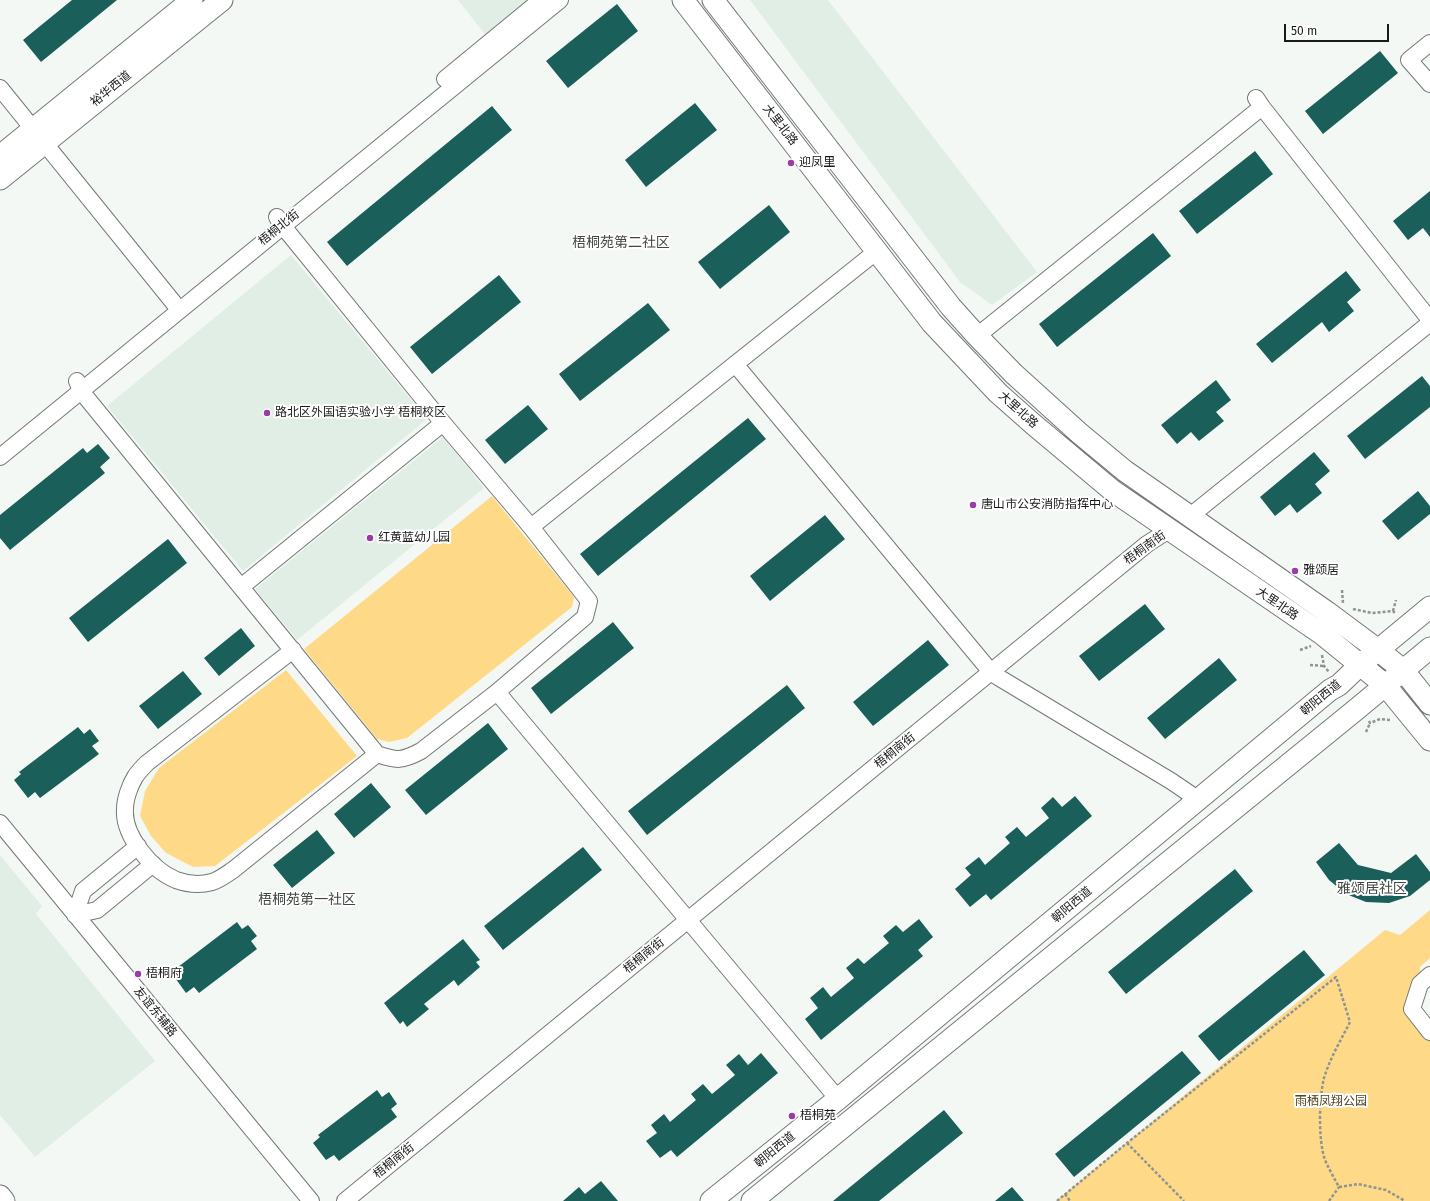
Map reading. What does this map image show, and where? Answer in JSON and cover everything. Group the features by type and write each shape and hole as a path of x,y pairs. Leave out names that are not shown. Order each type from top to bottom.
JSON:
{"main road":[{"name":"裕华西道","path":"0,179 39,136 192,0"},
{"name":"裕华西道","path":"0,156 39,136 222,0"},
{"name":"大里北路","path":"683,0 932,323 998,393 1113,492 1322,634 1385,685 1430,740"},
{"name":"大里北路","path":"713,0 947,301 977,336 1014,374 1125,472 1327,612 1378,650 1402,670 1430,704"},
{"name":"朝阳西道","path":"711,1201 838,1099 1330,690 1339,685 1360,665 1430,607"},
{"name":"朝阳西道","path":"752,1201 1430,648"},
{"path":"838,1099 854,1118"},
{"path":"0,1196 4,1201"}],"street":[{"name":"梧桐北街","path":"280,221 541,0"},
{"name":"梧桐北街","path":"0,457 79,386 280,221 560,0"},
{"path":"1430,43 1409,60 1430,84"},
{"path":"0,88 176,306"},
{"path":"977,336 1259,102 1430,321 1189,516"},
{"path":"79,386 377,754 391,759 407,758 420,751 497,692 585,617 589,601 531,527 443,423 280,221"},
{"path":"531,527 877,250"},
{"path":"735,364 995,675 1171,781 1199,800"},
{"name":"梧桐北街","path":"0,445 79,386"},
{"path":"241,587 443,423"},
{"name":"梧桐南街","path":"345,1201 995,675 1147,544 1169,530"},
{"path":"293,650 147,763 135,777 129,792 125,809 128,829 138,846 153,864 176,880 195,884 213,882 233,870 377,754"},
{"path":"497,692 838,1099"},
{"name":"友谊东辅路","path":"0,823 311,1201"},
{"path":"75,915 83,891 138,846"},
{"path":"75,915 96,910 153,864"},
{"name":"梧桐南街","path":"355,1201 690,923"},
{"path":"1430,975 1420,984 1412,1009 1430,1032"}],"path":[{"path":"1342,590 1343,604"},
{"path":"1393,611 1396,600"},
{"path":"1300,650 1315,645"},
{"path":"1310,665 1324,666"},
{"path":"1366,732 1370,723"},
{"path":"1057,1201 1127,1143 1336,977 1350,1022 1333,1055 1324,1078 1320,1135 1325,1159 1339,1187"},
{"path":"1127,1143 1184,1201"},
{"path":"1329,1201 1339,1187 1358,1184 1386,1190 1405,1201"},
{"path":"1065,1194 1070,1201"}],"shaded area":[{"path":"458,0 535,0 488,38"},
{"path":"750,0 828,0 1037,272 992,305 960,282"},
{"name":"路北区外国语实验小学 梧桐校区","path":"291,255 427,419 243,571 107,406"},
{"name":"红黄蓝幼儿园","path":"443,437 484,488 297,640 255,589"},
{"path":"0,855 42,906 36,914 155,1061 35,1157 0,1115"}],"green space":[{"path":"492,496 574,597 572,607 407,738 389,742 377,739 304,649"},
{"path":"286,670 357,756 215,866 193,867 166,853 151,836 140,816 145,791 159,768"},
{"name":"雨栖凤翔公园","path":"1430,910 1430,958 1420,967 1419,1008 1430,1022 1430,1201 1056,1201 1385,930 1400,935"}],"building":[{"path":"72,0 117,0 41,62 23,40"},
{"path":"617,4 638,31 568,88 546,61"},
{"path":"1380,51 1398,73 1323,134 1305,111"},
{"path":"695,103 717,130 646,187 625,160"},
{"path":"492,106 512,130 347,266 327,242"},
{"path":"1255,151 1273,174 1197,234 1179,211"},
{"path":"1430,191 1430,237 1423,228 1408,240 1393,221"},
{"path":"769,205 790,232 720,289 698,262"},
{"path":"1153,233 1171,256 1057,347 1039,324"},
{"path":"1346,271 1361,290 1347,302 1354,311 1329,332 1322,322 1272,363 1256,344"},
{"path":"499,275 521,302 432,374 410,347"},
{"path":"648,303 670,330 580,401 559,374"},
{"path":"1422,376 1430,386 1430,407 1365,459 1347,436"},
{"path":"1216,380 1231,400 1216,412 1224,421 1199,441 1191,432 1177,444 1161,425"},
{"path":"528,405 548,429 505,464 485,440"},
{"path":"748,418 766,439 598,576 580,554"},
{"path":"98,444 110,458 100,467 105,473 10,550 0,538 0,515 83,448 87,453"},
{"path":"1314,452 1330,471 1315,484 1322,493 1297,513 1290,504 1275,516 1260,497"},
{"path":"1418,491 1430,506 1430,514 1398,540 1382,521"},
{"path":"825,515 845,539 770,601 750,576"},
{"path":"168,539 187,563 88,642 69,618"},
{"path":"1145,604 1165,629 1099,681 1079,656"},
{"path":"613,622 634,648 551,714 531,688"},
{"path":"241,628 255,646 219,676 204,658"},
{"path":"928,640 949,665 873,726 853,702"},
{"path":"1219,658 1237,680 1165,739 1147,718"},
{"path":"183,671 202,694 158,729 139,706"},
{"path":"787,685 805,708 647,835 628,811"},
{"path":"488,723 508,749 426,815 405,790"},
{"path":"78,727 84,734 90,729 99,741 92,746 99,754 40,798 35,792 28,798 14,780 21,774 19,772"},
{"path":"371,783 391,807 354,838 334,814"},
{"path":"1075,796 1092,816 991,900 986,894 970,907 955,889 971,875 965,868 979,857 985,865 1010,843 1005,837 1017,827 1026,837 1049,818 1041,808 1053,797 1062,807"},
{"path":"317,830 335,853 292,888 273,865"},
{"path":"1339,843 1358,865 1391,873 1416,854 1430,872 1430,880 1410,896 1389,903 1366,902 1346,894 1329,880 1316,862"},
{"path":"583,847 602,870 503,950 484,926"},
{"path":"1235,869 1253,891 1126,994 1108,972"},
{"path":"919,919 933,937 918,950 923,956 821,1040 805,1019 818,1008 810,998 823,987 831,997 854,978 846,968 858,958 864,964 889,943 883,936 896,925 903,932"},
{"path":"237,922 242,929 248,925 257,936 251,941 257,949 199,993 194,987 186,993 173,975 180,970 178,967"},
{"path":"463,939 480,960 476,962 480,967 458,986 454,980 424,1004 429,1009 407,1027 403,1021 400,1024 384,1003"},
{"path":"1304,950 1325,975 1219,1061 1198,1036"},
{"path":"1182,1051 1201,1073 1074,1177 1055,1154"},
{"path":"761,1053 778,1073 677,1157 671,1150 660,1158 646,1141 657,1133 651,1125 664,1114 670,1122 696,1100 691,1094 703,1084 712,1094 735,1075 726,1065 739,1054 748,1065"},
{"path":"377,1090 382,1097 389,1092 397,1104 391,1109 397,1117 339,1161 334,1155 326,1160 313,1143 320,1137 318,1135"},
{"path":"944,1110 963,1133 879,1201 833,1201"},
{"path":"601,1181 618,1201 563,1201 579,1187 585,1194"},
{"path":"1012,1187 1024,1201 995,1201"}],"place":[{"name":"迎凤里","path":"791,163"},
{"name":"路北区外国语实验小学 梧桐校区","path":"267,413"},
{"name":"唐山市公安消防指挥中心","path":"973,505"},
{"name":"红黄蓝幼儿园","path":"370,538"},
{"name":"雅颂居","path":"1295,571"},
{"name":"梧桐府","path":"138,974"},
{"name":"梧桐苑","path":"792,1116"}],"district":[{"name":"梧桐苑第二社区","path":"621,243"},
{"name":"雅颂居社区","path":"1372,889"},
{"name":"梧桐苑第一社区","path":"307,900"}]}
